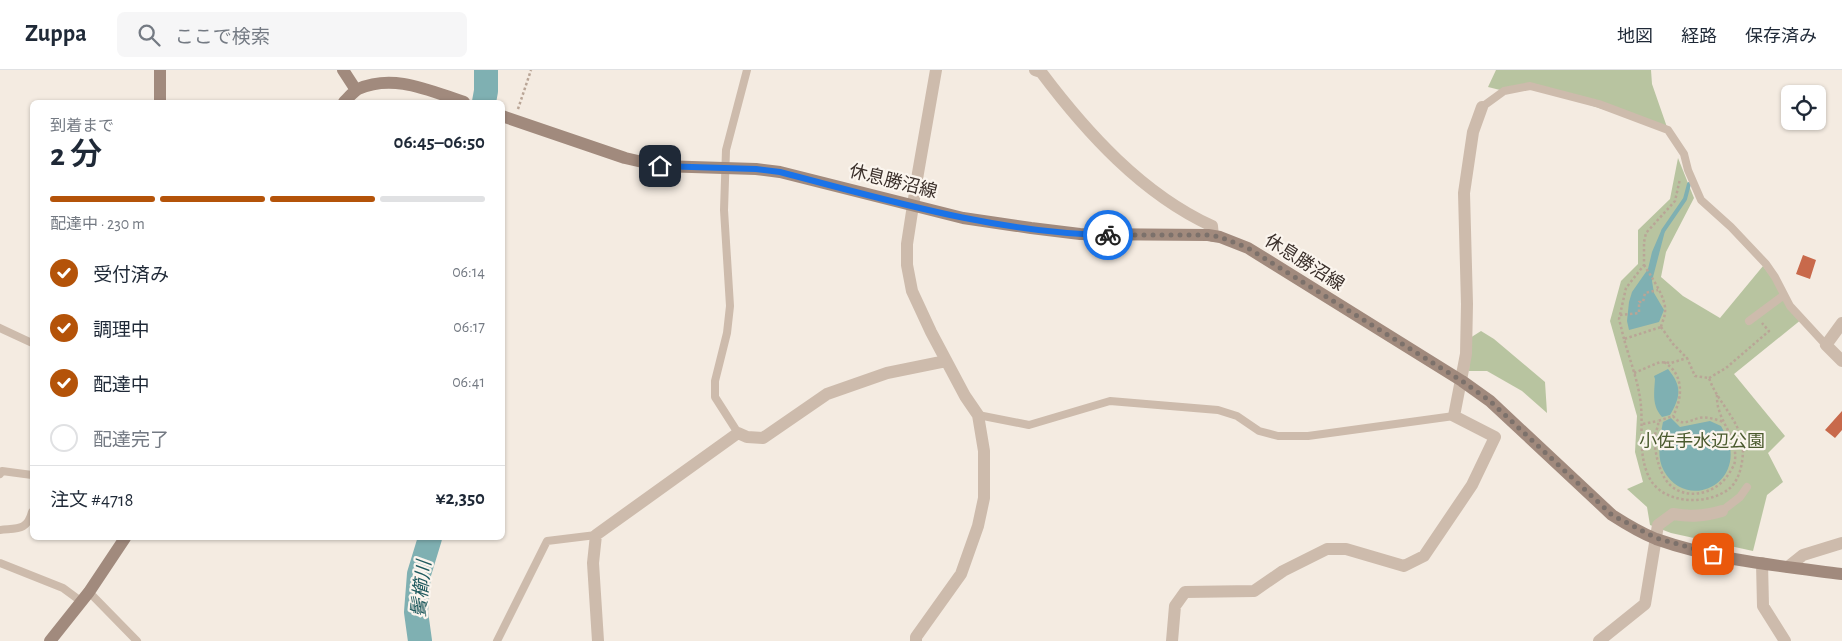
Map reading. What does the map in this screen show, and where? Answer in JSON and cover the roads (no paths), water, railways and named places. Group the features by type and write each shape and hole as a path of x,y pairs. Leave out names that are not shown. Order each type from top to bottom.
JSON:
{"main road":[{"path":"160,70 160,100"},
{"path":"343,70 356,90"},
{"path":"346,100 356,90 396,82 416,86 458,100"},
{"name":"休息勝沼線","path":"509,118 625,158 660,166 780,172 963,218 1080,234 1213,236 1248,248 1462,381 1490,401 1612,515 1656,538 1697,551 1762,563 1842,574"},
{"path":"50,641 85,597 124,540"}],"street":[{"path":"916,641 916,637 961,574 978,526 984,498 984,451 978,415 946,361 912,291 907,265 907,244 936,70"},
{"path":"1035,70 1041,72 1068,108 1119,160 1180,209 1212,226 1213,236"},
{"path":"1172,641 1175,606 1185,592 1254,591 1283,571 1327,549 1346,549 1404,566 1424,556 1472,485 1495,437 1454,416 1466,354 1467,304 1464,193 1473,132 1482,107"},
{"path":"1842,323 1826,345 1842,361"},
{"path":"598,641 593,563 596,535 738,432 747,437 763,438 827,394 887,373 946,361"},
{"path":"1599,641 1644,604 1658,525 1673,514 1690,517 1706,516 1722,511"},
{"path":"1788,567 1802,555 1842,543"},
{"path":"1762,563 1763,606 1785,641"}],"lane":[{"path":"738,432 715,398 715,381 727,333 730,306 724,210 726,150 747,70"},
{"path":"1482,107 1504,91 1530,86 1599,104 1668,130 1684,154 1688,170 1701,200 1731,227 1766,264 1790,306 1826,345"},
{"path":"1749,322 1784,294"},
{"path":"0,328 30,342"},
{"path":"978,415 1029,425 1110,401 1168,405 1228,413 1237,416 1259,431 1278,436 1308,436 1454,416"},
{"path":"1,471 30,475"},
{"path":"1722,511 1740,497 1747,487"},
{"path":"0,530 24,526 30,521"},
{"path":"497,641 547,541 596,535"},
{"path":"0,563 85,597 138,641"}],"water":[{"path":"1661,231 1665,231 1652,281 1654,293 1664,310 1659,322 1629,330 1627,321 1632,292 1648,269 1652,252"},
{"path":"1668,369 1678,386 1678,397 1670,415 1662,417 1655,404 1654,376"},
{"path":"1671,418 1680,427 1710,421 1721,426 1730,447 1730,462 1725,474 1717,483 1707,489 1696,491 1684,489 1673,482 1664,471 1659,453 1660,440 1663,422"}],"waterway":[{"name":"鬢櫛川","path":"484,100 486,70"},
{"path":"1663,231 1685,199 1689,184"},
{"name":"鬢櫛川","path":"420,641 416,612 419,574 429,540"}],"park label":[{"name":"小佐手水辺公園","path":"1702,442"}]}
